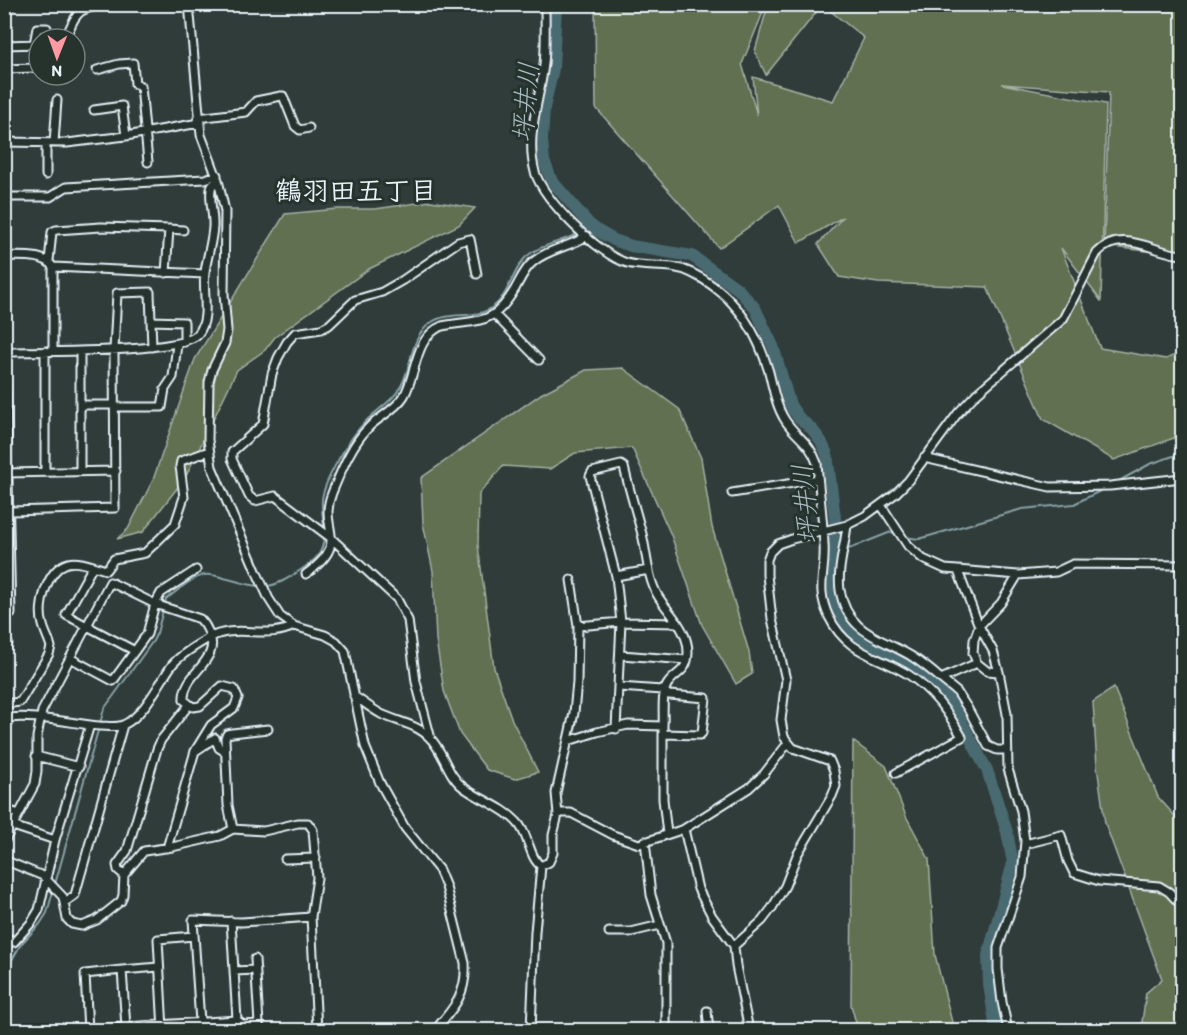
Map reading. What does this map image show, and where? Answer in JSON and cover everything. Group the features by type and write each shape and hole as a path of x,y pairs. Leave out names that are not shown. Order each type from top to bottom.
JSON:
{"street":[{"path":"71,27 81,10 109,4"},
{"path":"189,4 198,120 204,146 218,177 225,211 224,294 227,330 225,342 209,382 207,407 209,451 219,485 269,599 280,616 294,626 325,634 345,651 365,746 380,783 405,828 439,870 446,887 465,963 465,982 458,1001 435,1030"},
{"path":"545,4 544,63 531,141 536,174 553,202 601,250 639,266 672,267 685,270 714,286 731,301 754,333 778,405 785,419 813,453 825,532 821,589 829,616 847,641 864,654 907,674 925,687 949,714 962,737 896,773"},
{"path":"4,45 27,44"},
{"path":"97,70 132,63 135,84 141,86 148,162"},
{"path":"4,69 27,68"},
{"path":"4,142 50,143 145,133 198,120 246,112 256,101 281,96 284,96 295,126 300,129 309,128"},
{"path":"46,175 57,100"},
{"path":"94,110 122,106 126,136"},
{"path":"4,196 50,197 66,188 218,177"},
{"path":"5,352 114,350 152,347 192,340 202,327 204,317 205,274 214,217 211,192 218,177"},
{"path":"45,472 52,232 101,227 183,230"},
{"path":"166,273 169,229"},
{"path":"306,574 321,564 327,556 331,495 354,448 365,432 394,408 404,396 411,382 423,342 437,328 475,322 495,315 510,298 531,263 546,253 578,242 586,235"},
{"path":"431,739 416,682 408,620 403,609 386,587 330,537 275,496 255,501 249,496 232,459 235,448 263,424 272,374 287,342 295,333 321,329 329,325 355,300 382,292 458,242 470,239 477,274"},
{"path":"734,946 762,921 772,908 785,886 797,855 836,786 830,761 793,748 784,737 781,720 786,680 772,619 767,560 770,552 778,544 845,526 895,494 908,481 958,413 976,394 1063,319 1097,253 1104,246 1123,241 1182,255"},
{"path":"4,256 41,258 51,264 205,274"},
{"path":"10,511 116,508 114,350 117,294 150,292 152,347"},
{"path":"4,314 7,473 10,511 8,581 11,614 4,618"},
{"path":"495,315 539,360"},
{"path":"80,405 162,406 165,389 173,377 184,322 151,321"},
{"path":"80,351 80,471"},
{"path":"4,704 21,702 49,654 51,647 42,624 41,614 42,602 50,578 68,563 77,562 105,570 114,559 145,553 175,524 184,497 181,461 209,451"},
{"path":"924,458 1050,487 1110,486 1182,478"},
{"path":"616,729 621,621 616,576 590,476 592,472 621,465 624,467 643,536 649,570 658,595 686,638 688,653 680,673 668,684 665,692 663,799 667,834"},
{"path":"7,473 116,471"},
{"path":"732,493 818,479"},
{"path":"881,505 908,546 923,559 957,572 1018,575 1056,572 1073,564 1182,565"},
{"path":"845,526 840,590 856,625 865,633 910,655 957,692 988,746 996,750 1006,750"},
{"path":"93,566 66,615 135,651"},
{"path":"70,658 113,681 147,634 165,590 196,570"},
{"path":"616,576 649,570"},
{"path":"957,572 979,626 993,651 999,672 1007,714 1008,769 1021,811 1025,844 1022,878 998,948 1002,1002 1008,1030"},
{"path":"999,672 987,671 977,663 973,653 979,626 1000,603 1018,575"},
{"path":"541,866 551,859 558,815 556,793 574,713 578,626 571,580"},
{"path":"4,842 35,784 42,711 110,582 160,606 200,619 211,637 212,650 186,687 184,700 189,705 200,706 222,686 234,689 238,698 234,708 211,725 195,751 167,848"},
{"path":"578,626 621,621 678,623"},
{"path":"4,719 22,717 115,727 123,725 147,702 174,663 211,637 231,631 285,631 294,626"},
{"path":"4,643 8,643 4,649"},
{"path":"621,655 687,660"},
{"path":"941,679 977,663"},
{"path":"568,741 628,725 700,735 702,733 706,700 704,697 669,694 662,690 619,687"},
{"path":"354,696 381,714 423,731 431,739 453,777 461,786 506,812 520,825 526,833 536,862 541,866"},
{"path":"124,874 118,870 117,865 127,851 157,749 161,740 189,705"},
{"path":"4,934 14,942 39,910 55,840 90,725"},
{"path":"64,903 75,895 123,725"},
{"path":"233,829 228,805 225,738 227,734 268,729"},
{"path":"195,751 215,738 219,748 224,751"},
{"path":"558,815 571,813 613,836 639,844 684,829 704,819 749,788 764,774 788,743"},
{"path":"36,756 79,767"},
{"path":"4,809 20,814"},
{"path":"4,856 9,862 43,876 59,893 64,903 66,917 72,924 82,926 94,922 121,901 124,874 144,851 220,836 233,829 264,831 308,823 312,827 316,858 317,884 311,917 317,1030"},
{"path":"13,826 55,840"},
{"path":"684,829 698,889 712,916 734,946 749,1030"},
{"path":"1025,844 1061,836 1074,873 1100,881 1160,886 1182,906"},
{"path":"645,841 651,895 666,943 666,1030"},
{"path":"285,859 316,858"},
{"path":"531,1030 535,922 541,866"},
{"path":"200,1022 193,920 242,922 311,917"},
{"path":"231,921 237,1020"},
{"path":"609,932 631,932 660,925"},
{"path":"163,1028 159,939 194,936"},
{"path":"83,1030 126,1027 163,1028 200,1022 237,1020 259,1028 255,959"},
{"path":"88,1030 85,974 159,967"},
{"path":"122,970 126,1027"},
{"path":"234,972 256,970"},
{"path":"707,1011 709,1030"}],"green space":[{"path":"822,4 766,75 755,51 768,5"},
{"path":"595,5 766,5 742,64 757,115 753,77 833,101 864,38 823,5 1182,5 1182,255 1104,246 1109,92 1002,84 1106,104 1101,301 1061,248 1100,348 1166,359 1182,352 1182,435 1114,460 1043,419 987,287 878,283 839,277 818,244 843,217 799,243 779,205 719,248 596,108"},
{"path":"431,201 475,208 459,225 369,269 275,337 265,350 237,370 185,478 143,532 117,539 128,529 153,480 195,359 285,214 338,209 375,209"},
{"path":"623,368 679,409 701,458 712,527 749,652 752,674 736,684 702,625 671,535 632,448 575,453 550,469 503,466 479,494 478,545 494,668 512,720 538,772 515,779 487,770 460,734 444,691 436,640 433,571 423,523 421,478 541,394 586,370"},
{"path":"1114,688 1158,797 1182,824 1182,1030 1141,1030 1146,993 1162,979 1105,823 1097,766 1093,702"},
{"path":"853,741 886,766 906,816 929,859 935,955 954,1030 858,1030 851,1005"}],"waterway":[{"name":"坪井川","path":"556,4 553,69 544,108 542,140 544,161 552,181 589,224 598,231 631,246 692,256 738,289 755,308 773,346 790,405 799,418 812,429 827,454 835,518 832,597 841,621 860,640 906,663 934,682 951,703 987,770 1007,832 1013,863 988,956 989,984 996,1030"},
{"path":"324,531 322,499 333,469 360,428 398,391 405,378 415,343 425,328 438,319 478,313 493,307 503,296 525,258 542,247 575,235 589,224"},
{"path":"1117,482 1150,464 1182,453"},
{"path":"905,537 919,539 1022,509 1074,504 1104,489"},
{"path":"846,550 891,532 897,534"},
{"path":"4,974 21,944 47,913 104,709 153,641 166,599 189,582 205,575 259,586 282,581 307,566 314,559 322,548 324,537"},
{"name":"坪井川","path":"833,554 841,552"}],"district":[{"name":"鶴羽田五丁目","path":"356,190"}]}
